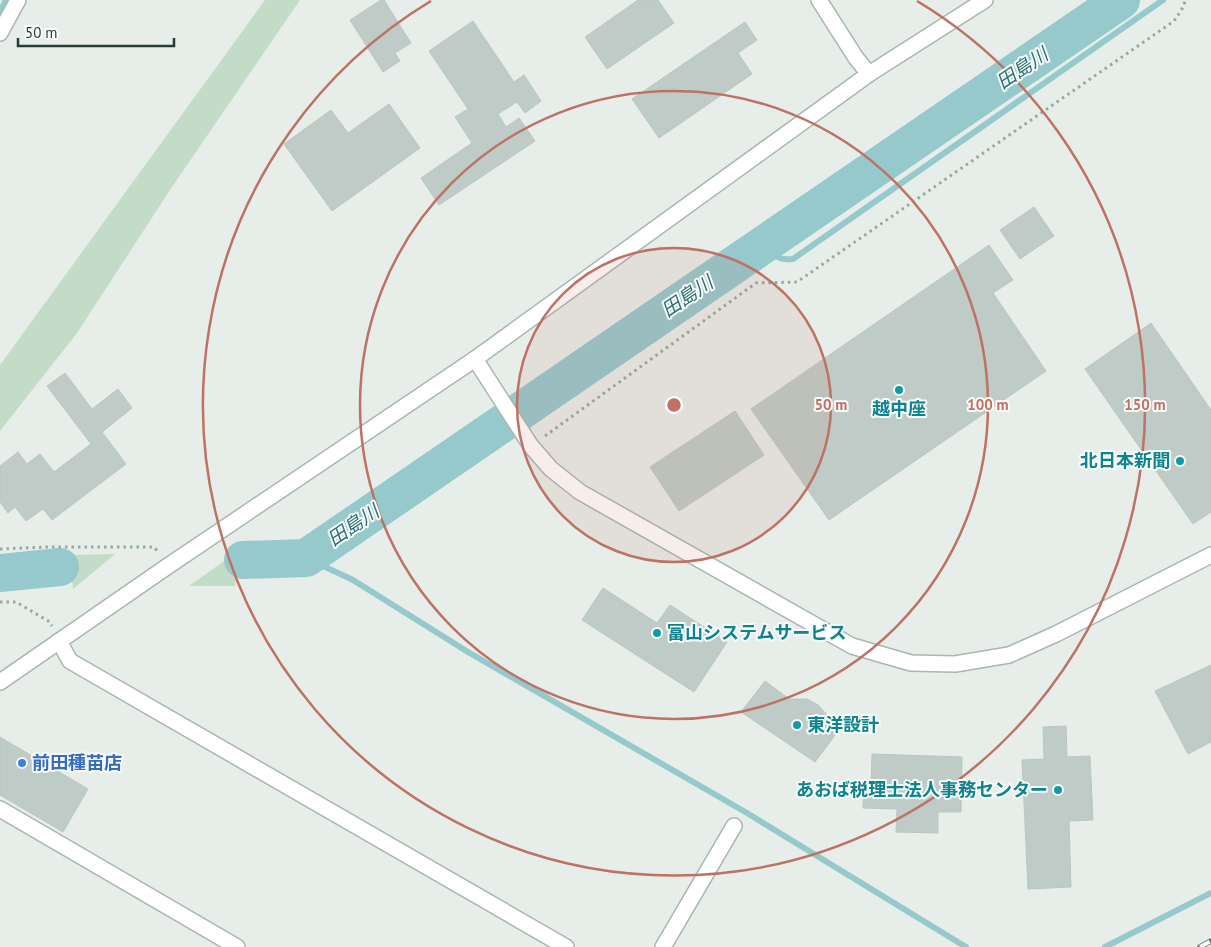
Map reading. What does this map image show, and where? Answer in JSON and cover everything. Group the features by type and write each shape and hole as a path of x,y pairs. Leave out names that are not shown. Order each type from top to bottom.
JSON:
{"street":[{"path":"0,33 18,0"},
{"path":"819,0 856,58 869,74"},
{"path":"0,682 475,359 869,74 985,0"},
{"path":"475,359 528,441 551,469 580,492 852,646 911,663 955,664 1009,655 1056,634 1211,555"},
{"path":"59,641 70,661 566,947"},
{"path":"0,809 237,947"},
{"path":"663,947 734,826"}],"path":[{"path":"528,441 756,283 798,282 1174,20 1184,6 1185,0"},
{"path":"0,549 154,547 168,566"},
{"path":"0,602 16,602 50,622 59,641"}],"green space":[{"path":"265,0 300,0 172,187 77,333 0,431 0,365"},
{"path":"241,549 235,586 189,586"},
{"path":"115,554 73,589 69,555"}],"building":[{"path":"381,0 384,0 411,43 395,53 400,61 383,72 350,20"},
{"path":"638,0 658,0 674,23 607,69 585,37"},
{"path":"473,21 514,82 524,75 541,101 525,113 517,102 498,114 506,127 519,118 535,141 439,205 421,178 472,143 455,117 468,109 429,51"},
{"path":"745,22 757,40 738,53 752,74 659,138 632,99"},
{"path":"389,104 420,148 332,211 284,144 331,110 348,133"},
{"path":"1034,207 1054,236 1020,259 1000,230"},
{"name":"越中座","path":"989,245 1013,280 993,293 1046,371 829,520 751,409"},
{"name":"北日本新聞","path":"1151,323 1211,410 1211,512 1193,524 1085,369"},
{"path":"65,373 92,409 118,389 132,408 102,432 126,464 52,520 43,509 26,521 15,507 8,513 0,502 0,466 18,452 27,464 40,454 54,472 91,444 47,386"},
{"path":"735,411 764,455 679,511 650,467"},
{"name":"富山システムサービス","path":"603,588 657,623 670,605 727,642 694,692 582,620"},
{"path":"1211,665 1211,742 1188,754 1155,691"},
{"name":"東洋設計","path":"765,681 789,699 807,699 818,705 839,730 815,762 741,712"},
{"name":"あおば税理士法人事務センター","path":"1066,726 1067,757 1090,756 1093,820 1069,821 1071,887 1028,889 1022,760 1044,759 1043,727"},
{"name":"前田種苗店","path":"0,737 88,789 63,832 0,795"},
{"path":"872,754 962,757 961,812 938,812 938,833 896,832 897,809 863,808 864,787 871,787"}],"waterway":[{"path":"0,12 6,0"},
{"name":"田島川","path":"243,560 306,558 1121,0"},
{"path":"766,243 774,254 780,258 793,259 1163,0"},
{"path":"306,558 353,580 468,652 747,813 966,947"},
{"name":"田島川","path":"0,573 60,567"},
{"path":"1105,947 1211,893"}],"railway":[{"path":"1200,947 1211,941"}],"place":[{"name":"越中座","path":"899,390"},
{"name":"北日本新聞","path":"1180,461"},
{"name":"富山システムサービス","path":"657,633"},
{"name":"東洋設計","path":"797,725"},
{"name":"前田種苗店","path":"22,763"},
{"name":"あおば税理士法人事務センター","path":"1058,790"}]}
